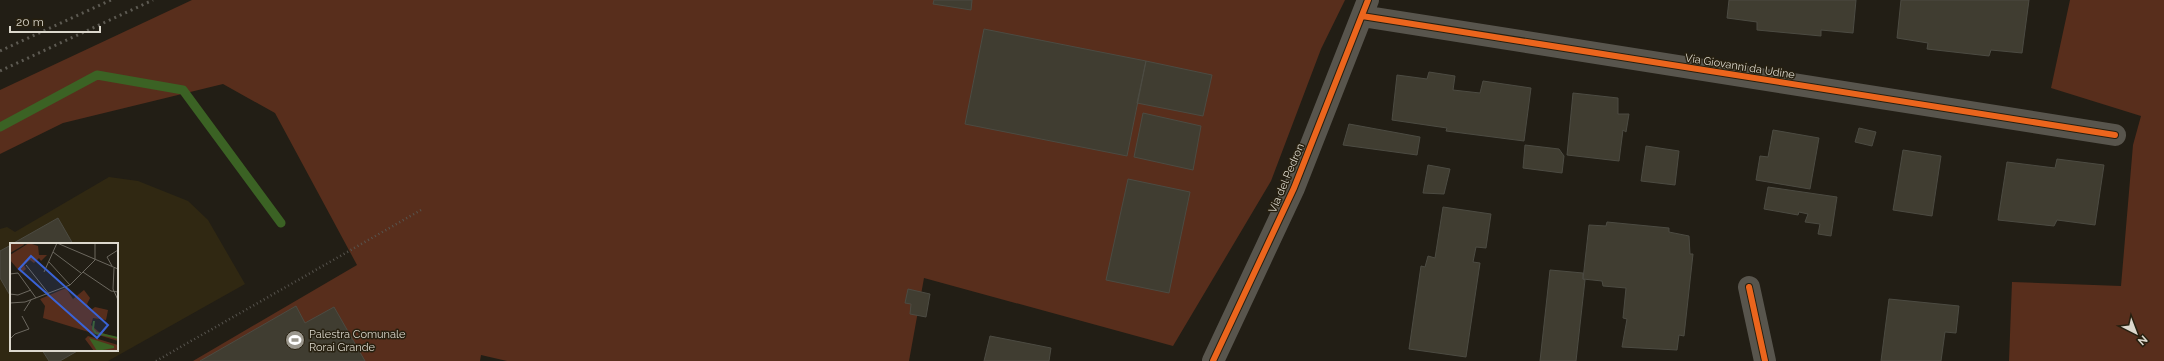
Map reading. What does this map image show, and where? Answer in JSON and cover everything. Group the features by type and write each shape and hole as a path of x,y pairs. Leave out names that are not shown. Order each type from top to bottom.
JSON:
{"street":[{"name":"Via Giovanni da Udine","path":"1365,8 2115,135"},
{"name":"Via del Pedron","path":"1213,361 1294,188 1365,8"},
{"path":"1749,287 1765,361"}],"path":[{"path":"156,361 421,210"}],"shaded area":[{"path":"192,0 1345,0 1321,49 1271,181 1173,346 924,278 909,361 507,361 481,355 480,361 193,361 357,265 275,113 223,84 63,123 0,154 0,90"},
{"path":"2070,0 2164,0 2164,361 2009,361 2012,282 2121,286 2133,145 2141,116 2051,88"},
{"path":"109,177 138,181 188,201 208,220 245,284 108,361 0,361 0,229 7,227 15,232"}],"building":[{"path":"934,0 972,0 971,10 933,4"},
{"path":"1729,0 1856,0 1853,33 1821,30 1821,36 1757,30 1757,22 1727,18"},
{"path":"1901,0 2029,0 2022,53 1991,50 1989,56 1927,49 1928,43 1897,38"},
{"path":"984,29 1146,61 1127,156 965,124"},
{"path":"1146,61 1212,75 1203,116 1137,103"},
{"path":"1429,72 1455,76 1453,90 1480,93 1483,81 1531,88 1524,141 1446,131 1447,128 1392,120 1397,75 1427,79"},
{"path":"1573,93 1618,98 1618,114 1629,114 1626,132 1623,130 1619,161 1567,155"},
{"path":"1143,113 1201,126 1193,170 1134,157"},
{"path":"1349,124 1420,137 1417,155 1343,145"},
{"path":"1859,128 1876,132 1872,146 1855,142"},
{"path":"1773,130 1819,138 1810,189 1756,180 1760,156 1768,157"},
{"path":"1525,145 1559,149 1564,156 1562,173 1523,168"},
{"path":"1646,146 1679,151 1675,185 1641,181"},
{"path":"1903,150 1941,156 1932,216 1893,210"},
{"path":"2057,159 2104,165 2095,225 2057,220 2054,226 1998,220 2007,162 2055,168"},
{"path":"1428,165 1450,169 1444,194 1423,193"},
{"path":"1128,179 1190,192 1169,293 1106,280"},
{"path":"1768,187 1837,197 1831,236 1818,234 1820,224 1805,222 1808,214 1799,212 1798,215 1764,209"},
{"path":"1443,207 1491,214 1486,248 1476,247 1473,262 1480,263 1466,357 1409,349 1421,266 1425,267 1428,256 1435,258"},
{"path":"58,218 72,243 14,243"},
{"path":"1607,222 1669,228 1669,232 1689,236 1690,254 1693,254 1684,336 1679,335 1677,350 1622,347 1627,319 1623,318 1626,288 1603,286 1602,281 1583,279 1589,225 1606,226"},
{"path":"10,246 10,295 0,278 0,251"},
{"path":"1550,270 1583,273 1583,279 1585,280 1576,361 1540,361"},
{"path":"908,289 930,294 926,317 910,314 911,304 905,303"},
{"path":"1889,299 1959,306 1956,333 1945,332 1941,361 1881,361"},
{"name":"Palestra Comunale Rorai Grande","path":"296,306 305,323 334,307 365,361 200,361"},
{"path":"990,336 1051,348 1049,361 984,361"},
{"path":"43,351 77,351 60,361 49,361"}],"waterway":[{"path":"0,127 97,75 183,90 281,223"}],"railway":[{"path":"0,51 111,0"},
{"path":"0,71 153,0"}],"cycle path":[{"path":"1213,361 1294,188 1368,0"},
{"path":"1362,16 2115,135"},
{"path":"1749,287 1765,361"}],"place":[{"name":"Palestra Comunale Rorai Grande","path":"295,340"}]}
